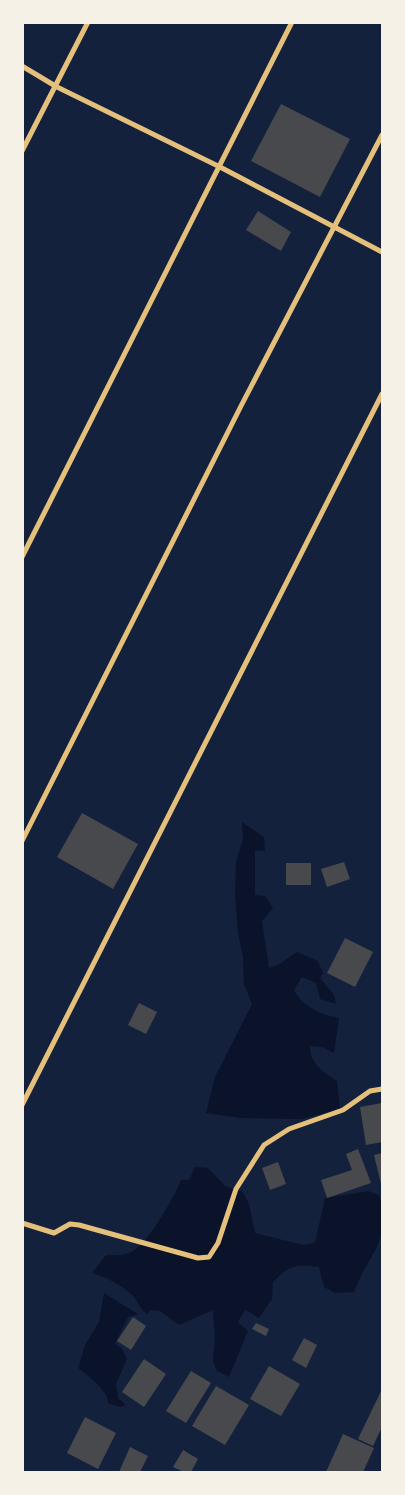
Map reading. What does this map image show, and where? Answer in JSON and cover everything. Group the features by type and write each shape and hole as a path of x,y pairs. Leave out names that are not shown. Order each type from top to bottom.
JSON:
{"street":[{"path":"22,151 88,22"},
{"path":"22,557 292,22"},
{"path":"22,66 56,86 220,167 382,252"},
{"path":"22,841 242,406 382,135"},
{"path":"22,1106 382,394"},
{"path":"22,1223 54,1233 70,1224 79,1225 198,1258 209,1257 218,1243 236,1189 264,1145 289,1128 343,1110 370,1091 382,1089"}],"water":[{"path":"242,822 264,837 265,851 255,850 255,895 265,896 273,908 262,921 269,968 278,965 297,952 318,961 323,973 320,978 334,995 336,1004 320,999 316,983 302,977 294,990 308,1006 339,1018 334,1053 322,1047 310,1046 312,1058 318,1067 337,1081 340,1109 302,1119 240,1118 206,1113 215,1077 252,1004 244,984 243,957 238,933 235,896 236,862 243,839"},
{"path":"195,1167 208,1168 225,1186 243,1192 249,1204 255,1233 303,1245 315,1243 325,1198 368,1191 379,1195 383,1211 381,1236 354,1292 335,1293 324,1287 319,1267 298,1266 284,1272 273,1282 272,1299 259,1318 245,1310 238,1322 248,1331 229,1377 217,1371 213,1361 215,1339 213,1310 179,1325 160,1311 150,1310 147,1314 124,1288 92,1273 106,1255 126,1254 133,1251 146,1239 173,1197 181,1180 189,1180"},
{"path":"104,1293 138,1314 128,1317 115,1344 122,1349 127,1359 116,1384 118,1398 126,1405 120,1407 108,1403 105,1393 101,1388 78,1368 85,1345 99,1322"}],"building":[{"path":"281,104 350,139 320,197 251,161"},
{"path":"258,211 291,232 281,251 246,230"},
{"path":"82,813 138,844 113,889 57,857"},
{"path":"344,862 350,879 327,887 321,869"},
{"path":"286,863 311,863 311,885 286,885"},
{"path":"345,938 373,952 355,987 327,973"},
{"path":"139,1003 157,1012 146,1034 128,1025"},
{"path":"382,1103 382,1142 366,1145 360,1107"},
{"path":"358,1149 371,1183 327,1198 321,1180 352,1170 346,1154"},
{"path":"382,1153 382,1188 374,1155"},
{"path":"278,1162 286,1184 270,1190 262,1168"},
{"path":"133,1317 146,1326 131,1350 117,1341"},
{"path":"256,1323 269,1329 266,1336 252,1329"},
{"path":"304,1338 317,1345 306,1368 292,1360"},
{"path":"144,1359 166,1374 144,1407 122,1392"},
{"path":"269,1366 300,1384 281,1416 250,1399"},
{"path":"191,1371 211,1383 186,1423 166,1411"},
{"path":"216,1386 249,1405 225,1445 192,1426"},
{"path":"382,1389 382,1427 373,1446 358,1439"},
{"path":"85,1417 116,1433 98,1469 67,1453"},
{"path":"343,1434 374,1448 363,1472 326,1472"},
{"path":"130,1447 148,1456 140,1472 119,1472"},
{"path":"183,1450 198,1459 191,1472 184,1472 173,1467"}]}
